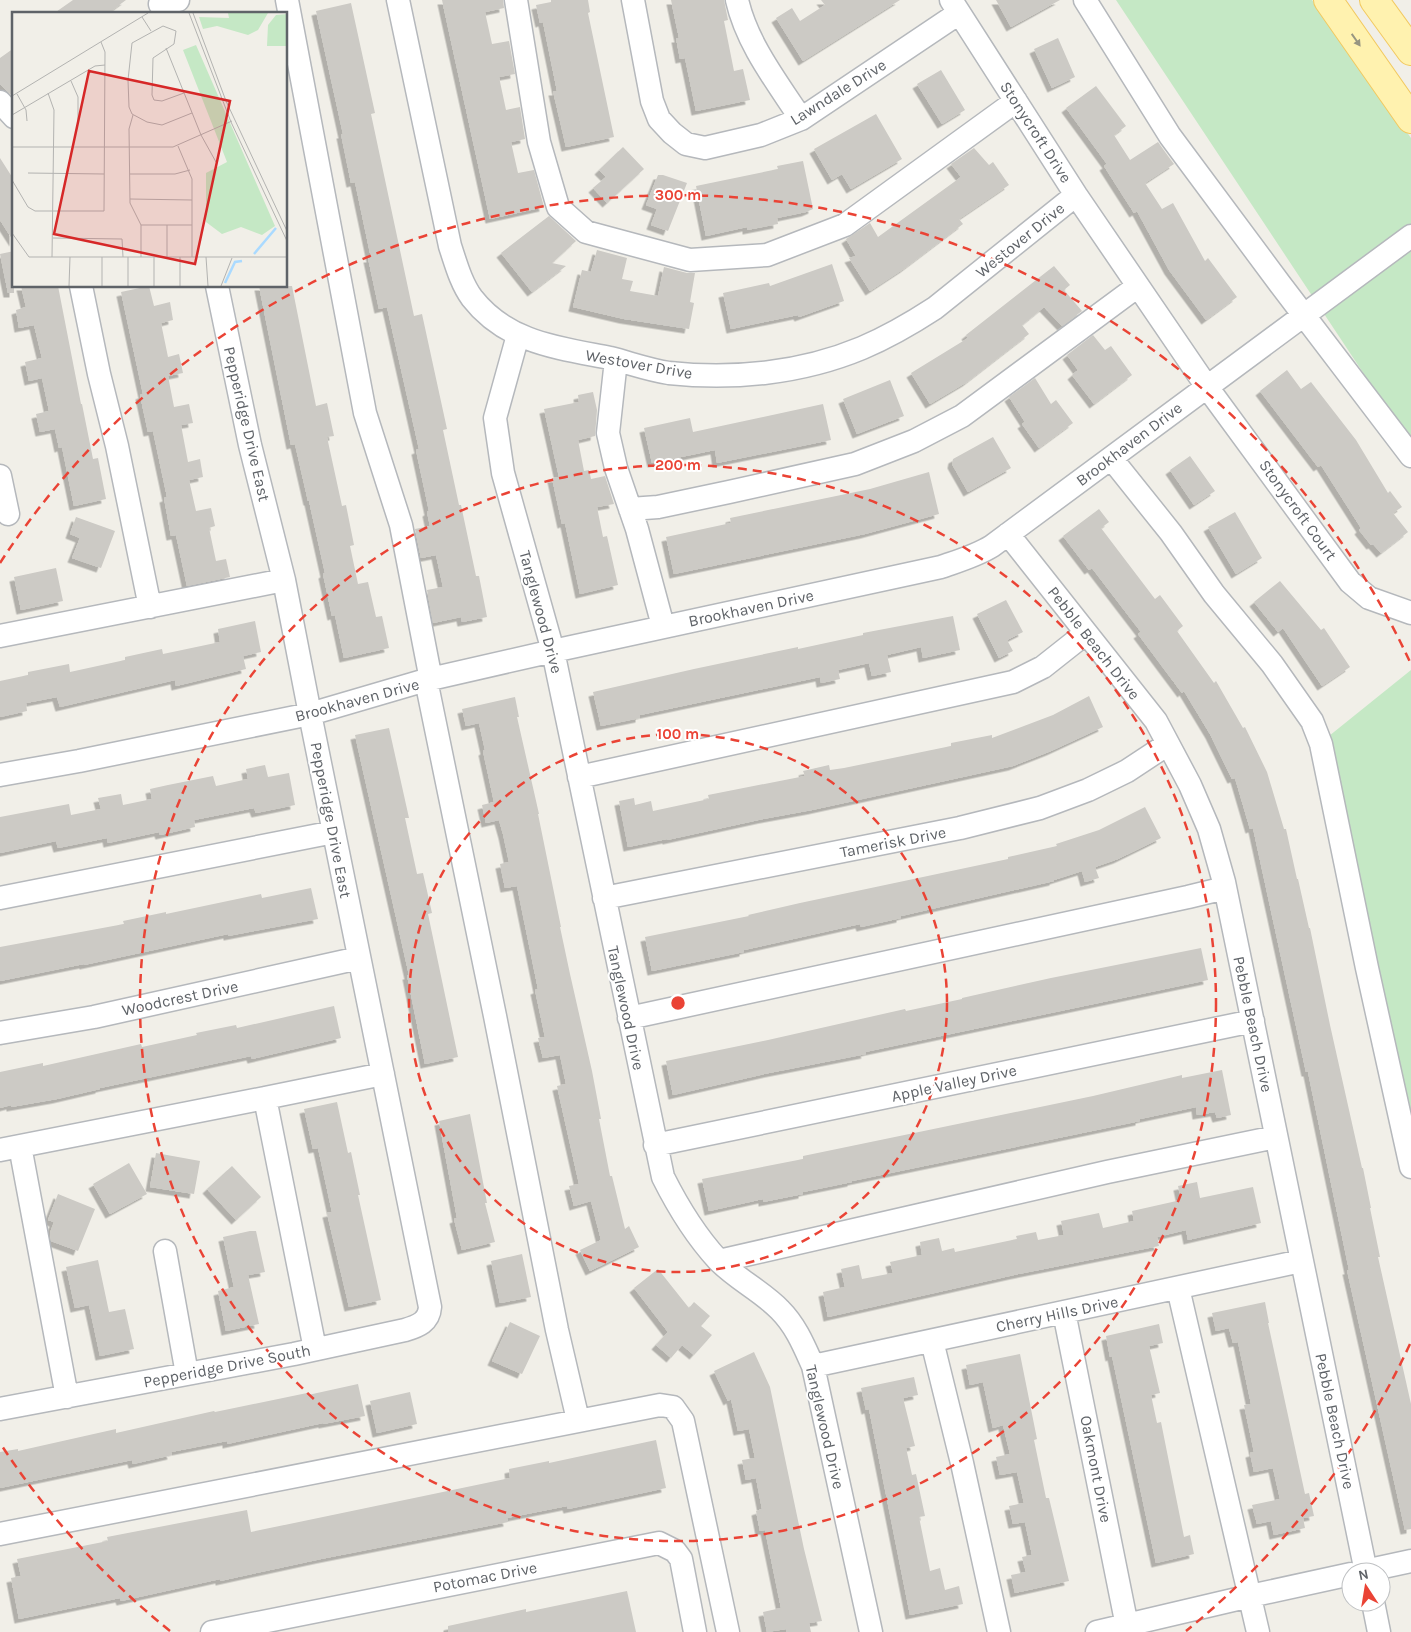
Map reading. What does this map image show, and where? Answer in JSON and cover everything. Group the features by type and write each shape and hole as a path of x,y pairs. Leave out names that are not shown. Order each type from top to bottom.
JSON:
{"main road":[{"path":"1328,0 1411,119"},
{"path":"1374,0 1411,52"}],"street":[{"path":"287,0 365,413 402,525 428,680 557,1330 578,1420"},
{"name":"Westover Drive","path":"398,0 450,246 456,265 472,298 485,312 501,325 530,341 667,372 731,376 802,366 861,348 911,323 935,308 1076,195"},
{"path":"516,0 540,142 558,207 586,232 690,260 767,255 845,225 1016,101"},
{"name":"Lawndale Drive","path":"633,0 652,101 659,119 686,144 705,148 761,135 801,120 955,7"},
{"path":"1085,0 1170,136 1411,456"},
{"path":"740,1 754,45 801,120"},
{"name":"Stonycroft Drive","path":"955,7 1076,195 1207,387"},
{"path":"0,102 12,114"},
{"name":"Brookhaven Drive","path":"0,775 79,761 310,714 428,680 663,626 747,610 940,567 982,552 1411,236"},
{"path":"630,509 658,507 855,464 914,440 962,416 1138,286"},
{"path":"81,288 98,374 117,446 150,607"},
{"name":"Pepperidge Drive East","path":"217,288 250,445 284,580 427,1296"},
{"name":"Tanglewood Drive","path":"518,335 495,418 503,473 553,651 663,1177 677,1205 693,1229 719,1261 779,1309 798,1333 813,1366 871,1632"},
{"path":"616,360 608,433 663,626"},
{"name":"Stonycroft Court","path":"1207,387 1350,582 1369,598 1409,613"},
{"path":"1111,458 1171,534 1214,594 1272,664 1312,721 1321,744 1411,1167"},
{"path":"0,476 8,514"},
{"name":"Pebble Beach Drive","path":"1008,534 1156,721 1190,784 1209,829 1225,888 1253,1021 1359,1562"},
{"path":"0,636 284,580"},
{"path":"579,777 1013,682 1043,667 1086,633"},
{"name":"Tamerisk Drive","path":"604,898 960,828 1040,808 1081,793 1127,771 1168,744"},
{"path":"0,898 334,832"},
{"path":"629,1018 1225,888"},
{"name":"Woodcrest Drive","path":"0,1033 94,1017 359,958"},
{"name":"Apple Valley Drive","path":"655,1145 1253,1021"},
{"path":"67,1396 10,1148 383,1074"},
{"path":"265,1098 315,1349"},
{"path":"719,1261 1107,1172 1276,1137"},
{"path":"165,1251 187,1374"},
{"name":"Cherry Hills Drive","path":"813,1366 1301,1261"},
{"path":"1178,1288 1258,1632"},
{"name":"Pepperidge Drive South","path":"0,1409 315,1349 419,1326 429,1315 427,1296"},
{"name":"Oakmont Drive","path":"1064,1312 1122,1628"},
{"path":"932,1341 964,1472 999,1632"},
{"path":"0,1534 660,1405 673,1407 683,1420 728,1632"},
{"name":"Potomac Drive","path":"212,1632 659,1543 675,1551 680,1559 695,1632"},
{"path":"1391,1565 1411,1561"},
{"path":"1097,1632 1122,1628 1250,1596 1341,1576"},
{"path":"1375,1612 1379,1632"}],"green space":[{"path":"1116,0 1312,0 1411,138 1411,445"},
{"path":"1411,670 1411,1128 1329,736"}],"building":[{"path":"73,0 126,0 110,12 56,12"},
{"path":"442,0 503,0 504,8 485,12 492,44 509,41 515,74 499,77 506,110 520,107 525,139 511,142 518,173 534,170 544,207 490,219"},
{"path":"551,0 588,0 590,12 588,13 614,137 566,147 553,91 557,91 543,22 540,23 536,5 551,2"},
{"path":"671,0 724,0 728,20 724,21 734,71 743,69 750,100 696,111 685,58 680,59 676,38 679,38"},
{"path":"821,0 900,0 803,61 776,18 792,8 800,21 825,5"},
{"path":"996,0 1060,0 1011,27"},
{"path":"351,3 375,113 371,114 414,316 422,314 447,429 443,430 459,505 461,505 476,576 479,576 487,617 462,622 461,617 433,623 427,590 443,587 436,555 421,558 415,529 430,526 427,512 429,511 416,450 419,449 387,307 379,309 368,258 371,258 355,182 351,183 341,134 343,134 316,11"},
{"path":"1058,38 1075,77 1052,88 1034,49"},
{"path":"12,49 12,96 0,84 0,58"},
{"path":"941,70 965,110 942,124 917,84"},
{"path":"1096,86 1126,126 1114,135 1130,160 1158,142 1174,164 1145,183 1162,209 1173,203 1205,261 1208,258 1237,297 1206,320 1169,270 1137,211 1134,213 1104,166 1107,164 1066,108"},
{"path":"876,114 902,159 851,189 842,174 832,180 814,149"},
{"path":"623,147 644,169 607,203 593,188 606,177 599,170"},
{"path":"974,148 989,165 993,162 1009,185 959,219 963,224 905,268 870,291 849,258 856,256 846,239 870,223 878,237 961,177 951,164"},
{"path":"0,158 12,177 12,239 0,220"},
{"path":"803,161 813,209 777,218 778,224 747,230 747,227 706,236 696,186 778,169 777,166"},
{"path":"658,175 687,183 668,231 651,225 657,209 646,205"},
{"path":"549,216 576,241 552,263 566,266 532,292 501,253"},
{"path":"597,250 627,258 622,279 633,281 630,291 658,296 664,267 687,273 695,273 690,302 694,303 689,329 624,319 573,307 582,270 591,272"},
{"path":"12,251 12,288 14,288 14,293 8,293 0,254"},
{"path":"832,264 844,301 799,317 798,315 731,329 723,293 769,283 770,286"},
{"path":"1054,266 1070,285 1064,290 1082,311 1062,326 1044,307 1022,325 1029,334 967,382 930,404 911,373 968,338 966,335"},
{"path":"288,286 292,286 316,406 327,403 334,436 327,437 342,506 346,505 354,545 350,546 358,584 368,582 376,617 382,616 389,648 344,658 335,615 332,616 323,574 325,573 295,444 291,445 259,288 288,288"},
{"path":"21,288 58,288 93,459 98,458 106,499 74,506 62,447 59,448 55,429 40,432 36,414 49,411 42,378 29,381 25,362 42,358 34,325 19,328 16,310 26,307"},
{"path":"150,288 154,306 170,302 173,320 161,323 168,357 179,354 183,373 168,376 174,407 189,404 193,423 181,425 188,462 200,459 203,477 189,480 196,511 211,508 215,526 209,528 216,561 226,559 230,577 187,586 176,535 171,536 164,498 167,497 153,431 148,432 140,395 143,394 121,292"},
{"path":"1093,335 1105,350 1111,346 1132,375 1094,404 1072,375 1078,370 1067,355"},
{"path":"1287,370 1301,389 1311,382 1356,440 1388,493 1390,491 1402,507 1393,513 1408,532 1381,553 1373,544 1371,545 1359,530 1361,528 1321,465 1318,467 1260,391"},
{"path":"1035,378 1051,404 1056,400 1073,423 1039,448 1022,424 1025,422 1009,397"},
{"path":"890,380 904,416 857,434 843,399"},
{"path":"593,392 597,410 595,436 578,440 584,471 589,470 591,479 605,476 614,504 597,507 603,537 607,536 618,585 580,594 565,523 562,524 552,478 559,477 544,409 579,402 578,395"},
{"path":"823,404 831,440 717,463 715,450 652,463 644,428 690,418 693,432"},
{"path":"993,437 1011,468 968,492 952,464 953,459"},
{"path":"1190,456 1215,491 1194,505 1170,470"},
{"path":"929,472 939,514 865,534 674,574 666,537 731,523 730,518 870,489"},
{"path":"1099,509 1109,522 1101,528 1155,599 1160,595 1183,626 1177,631 1214,683 1216,681 1243,728 1245,727 1267,772 1284,829 1286,829 1363,1168 1380,1257 1378,1257 1411,1404 1411,1529 1405,1530 1347,1270 1349,1270 1308,1072 1306,1072 1253,828 1250,829 1235,778 1232,779 1210,734 1184,691 1182,693 1138,634 1141,632 1092,568 1089,570 1063,536"},
{"path":"1235,512 1262,558 1236,574 1208,527"},
{"path":"76,517 115,531 101,568 72,558 80,538 70,534"},
{"path":"56,568 63,601 21,610 14,577"},
{"path":"1280,581 1321,630 1324,628 1350,667 1322,686 1283,628 1278,632 1254,602"},
{"path":"1006,600 1023,632 1007,640 1013,651 999,658 977,614"},
{"path":"953,616 960,650 923,658 921,647 887,655 891,672 872,676 869,663 838,670 840,679 821,683 820,677 640,715 640,718 601,726 593,692 798,647 798,649 863,635 863,633"},
{"path":"255,621 261,652 243,656 246,669 176,686 175,680 60,707 57,697 26,703 27,711 0,717 0,681 28,675 28,672 69,664 70,672 125,660 125,657 162,649 163,654 220,642 218,629"},
{"path":"1089,696 1103,727 1013,766 812,810 628,847 619,801 634,798 635,805 651,801 653,811 709,799 708,795 805,776 803,771 829,765 830,770 844,768 951,746 951,743 992,735 992,738 1053,715"},
{"path":"515,697 519,717 517,717 539,814 560,927 592,1071 610,1176 612,1176 625,1229 629,1226 639,1247 590,1271 580,1250 601,1240 591,1201 574,1206 569,1186 579,1184 557,1086 566,1084 560,1055 543,1058 538,1038 545,1037 535,990 538,989 517,886 505,888 500,864 509,862 499,820 486,823 482,805 494,802 479,723 466,726 462,709"},
{"path":"389,728 409,818 405,818 417,874 423,873 432,913 428,914 458,1057 425,1064 407,975 409,975 355,735"},
{"path":"265,765 268,777 289,773 295,805 256,813 254,808 194,820 195,827 160,835 159,832 108,843 107,838 58,848 56,841 0,853 0,817 69,804 71,815 101,809 98,798 121,794 123,805 152,799 150,789 168,785 213,776 216,786 248,779 246,769"},
{"path":"1145,807 1161,838 1118,859 1095,867 1099,878 1085,882 1082,871 1054,881 901,916 901,918 861,927 860,924 744,950 744,952 652,971 645,937 1008,859 1008,857 1057,846 1056,844 1099,830"},
{"path":"311,888 318,919 228,936 228,934 0,981 0,947 124,924 123,921 166,912 166,914 261,894 262,898"},
{"path":"1201,948 1208,980 865,1052 866,1054 769,1073 673,1095 666,1061 905,1009 906,1011 962,999 1051,978"},
{"path":"334,1006 341,1038 252,1059 251,1056 57,1099 0,1108 0,1072 43,1063 43,1066 141,1044 142,1047 197,1035 196,1033 236,1025 237,1028"},
{"path":"1222,1070 1231,1115 1217,1118 1215,1112 1197,1115 1196,1107 1140,1119 1140,1121 852,1181 803,1192 803,1194 763,1202 763,1199 709,1211 702,1179 803,1159 803,1156 1093,1096 1182,1075 1182,1078"},
{"path":"337,1102 348,1153 351,1152 360,1195 358,1195 381,1300 349,1307 327,1213 332,1212 318,1148 313,1149 304,1109"},
{"path":"470,1114 487,1203 485,1203 495,1242 462,1250 454,1219 457,1218 439,1121"},
{"path":"156,1153 200,1161 194,1194 150,1187"},
{"path":"129,1163 147,1194 110,1214 93,1184"},
{"path":"232,1166 261,1197 236,1220 207,1189"},
{"path":"1197,1182 1200,1198 1253,1187 1261,1223 1188,1240 1186,1230 1157,1237 1159,1246 1014,1275 828,1317 823,1292 845,1287 841,1269 859,1265 862,1279 893,1273 890,1262 922,1255 920,1242 939,1238 942,1251 954,1248 955,1252 1017,1239 1016,1236 1036,1232 1038,1240 1064,1235 1061,1221 1099,1213 1103,1228 1134,1221 1132,1211 1181,1200 1178,1186"},
{"path":"58,1194 95,1209 78,1251 51,1241 50,1233 54,1222 48,1220"},
{"path":"256,1231 265,1272 248,1275 259,1324 226,1331 218,1291 234,1287 223,1237"},
{"path":"522,1254 531,1297 500,1303 491,1261"},
{"path":"98,1260 109,1312 125,1309 134,1349 100,1356 89,1305 75,1308 66,1267"},
{"path":"658,1269 689,1308 694,1302 710,1316 701,1326 712,1335 694,1355 682,1345 671,1358 656,1345 668,1332 634,1288"},
{"path":"1265,1302 1305,1494 1309,1493 1314,1516 1303,1518 1305,1528 1274,1535 1271,1521 1257,1524 1252,1505 1280,1499 1273,1468 1254,1472 1250,1453 1254,1452 1244,1405 1251,1404 1238,1342 1233,1343 1229,1328 1216,1331 1212,1313"},
{"path":"510,1322 540,1336 522,1374 492,1361"},
{"path":"1159,1324 1163,1343 1149,1346 1160,1393 1151,1395 1157,1423 1161,1422 1184,1537 1190,1535 1194,1554 1156,1563 1112,1356 1110,1357 1106,1336"},
{"path":"754,1352 770,1387 804,1549 822,1621 809,1623 811,1632 786,1632 786,1629 767,1632 763,1612 781,1608 765,1530 760,1531 756,1511 762,1509 756,1478 746,1480 742,1460 755,1458 749,1429 738,1431 731,1399 728,1401 714,1371"},
{"path":"1020,1354 1037,1439 1034,1440 1046,1498 1049,1498 1069,1581 1015,1593 1011,1575 1026,1572 1022,1557 1032,1555 1025,1522 1013,1524 1009,1506 1024,1503 1017,1472 1000,1475 996,1457 1010,1454 1003,1425 993,1428 983,1382 970,1385 966,1365"},
{"path":"914,1377 918,1395 903,1398 915,1446 906,1448 912,1475 916,1474 925,1516 919,1517 930,1571 940,1568 945,1590 959,1586 963,1604 910,1615 869,1409 866,1410 861,1388"},
{"path":"358,1384 365,1416 227,1444 227,1441 171,1452 172,1455 133,1464 132,1460 0,1488 0,1452 18,1449 18,1451 116,1429 116,1433 214,1411 307,1393 308,1395"},
{"path":"410,1392 417,1424 377,1433 370,1401"},
{"path":"656,1440 666,1488 568,1509 567,1506 507,1518 508,1522 220,1581 220,1579 121,1601 120,1598 19,1619 11,1578 21,1576 17,1559 108,1541 107,1537 247,1510 251,1532 510,1478 509,1469 549,1461 549,1463"},
{"path":"627,1591 636,1632 448,1632 448,1626 526,1609 526,1612"}]}
